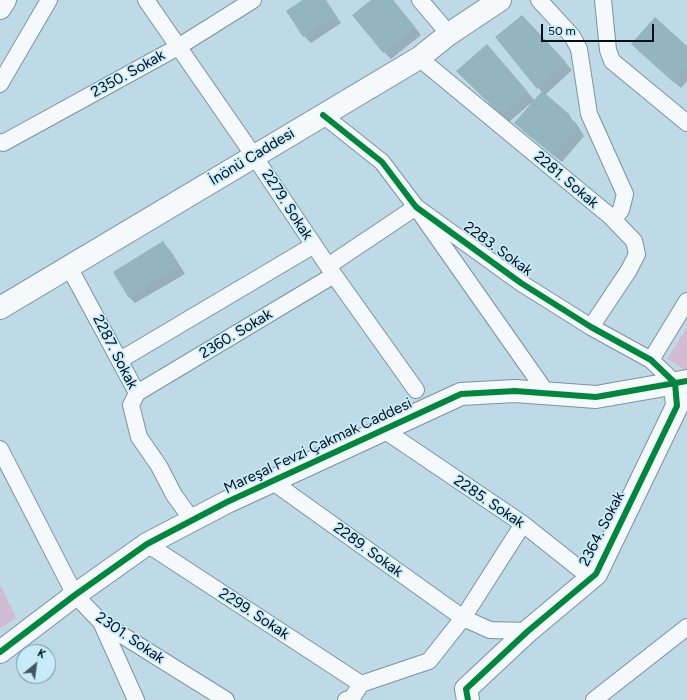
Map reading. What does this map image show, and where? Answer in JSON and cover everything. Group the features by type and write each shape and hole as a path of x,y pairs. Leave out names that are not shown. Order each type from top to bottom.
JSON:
{"street":[{"path":"0,8 5,0"},
{"path":"0,84 49,0"},
{"name":"2279. Sokak","path":"146,0 254,156 331,271 416,390"},
{"name":"2350. Sokak","path":"0,142 2,143 178,47 253,0"},
{"path":"420,0 449,34"},
{"name":"İnönü Caddesi","path":"0,308 419,58 449,34 500,0"},
{"path":"539,0 572,36 579,49 589,114 624,194 621,210 614,219"},
{"path":"603,0 608,50 612,61 687,123"},
{"name":"2281. Sokak","path":"419,58 614,219 634,241 638,254 591,327"},
{"name":"2283. Sokak","path":"323,115 382,162 416,207 521,283 591,327 651,360 681,382"},
{"path":"416,207 546,392"},
{"name":"2360. Sokak","path":"138,393 331,271 416,207"},
{"path":"120,360 314,245"},
{"name":"2287. Sokak","path":"69,267 138,393 131,405 139,437 159,466 174,495 193,521"},
{"path":"651,360 687,301"},
{"name":"Mareşal Fevzi Çakmak Caddesi","path":"0,652 75,595 147,544 227,502 461,394 515,391 546,392 596,397 681,382"},
{"name":"2364. Sokak","path":"467,695 528,631 596,574 678,406 681,382"},
{"name":"2285. Sokak","path":"384,430 524,524 591,578"},
{"name":"2301. Sokak","path":"0,449 75,595 101,622 226,700"},
{"name":"2289. Sokak","path":"273,482 463,618 490,630 528,631"},
{"path":"346,700 352,698 361,684 429,661 463,618 524,524"},
{"name":"2299. Sokak","path":"147,544 361,684"},
{"path":"101,622 136,700"},
{"path":"594,700 687,628"}],"shaded area":[{"path":"687,327 687,371 667,359"},
{"path":"0,584 16,618 0,629"}],"building":[{"path":"302,0 325,0 335,16 303,37 286,11"},
{"path":"371,0 393,0 415,27 383,53 352,15"},
{"path":"522,15 566,62 537,89 495,37"},
{"path":"655,17 687,46 687,67 673,82 631,44"},
{"path":"487,44 528,92 502,116 456,71"},
{"path":"542,91 569,114 577,129 554,156 514,123"},
{"path":"163,241 178,266 128,297 113,272"}],"cycle path":[{"path":"323,115 382,162 416,207 521,283 591,327 651,360 675,383 677,406 596,574 528,631 466,689 468,700"},
{"path":"0,652 75,595 147,544 227,502 461,394 515,391 596,397 687,381"}]}
